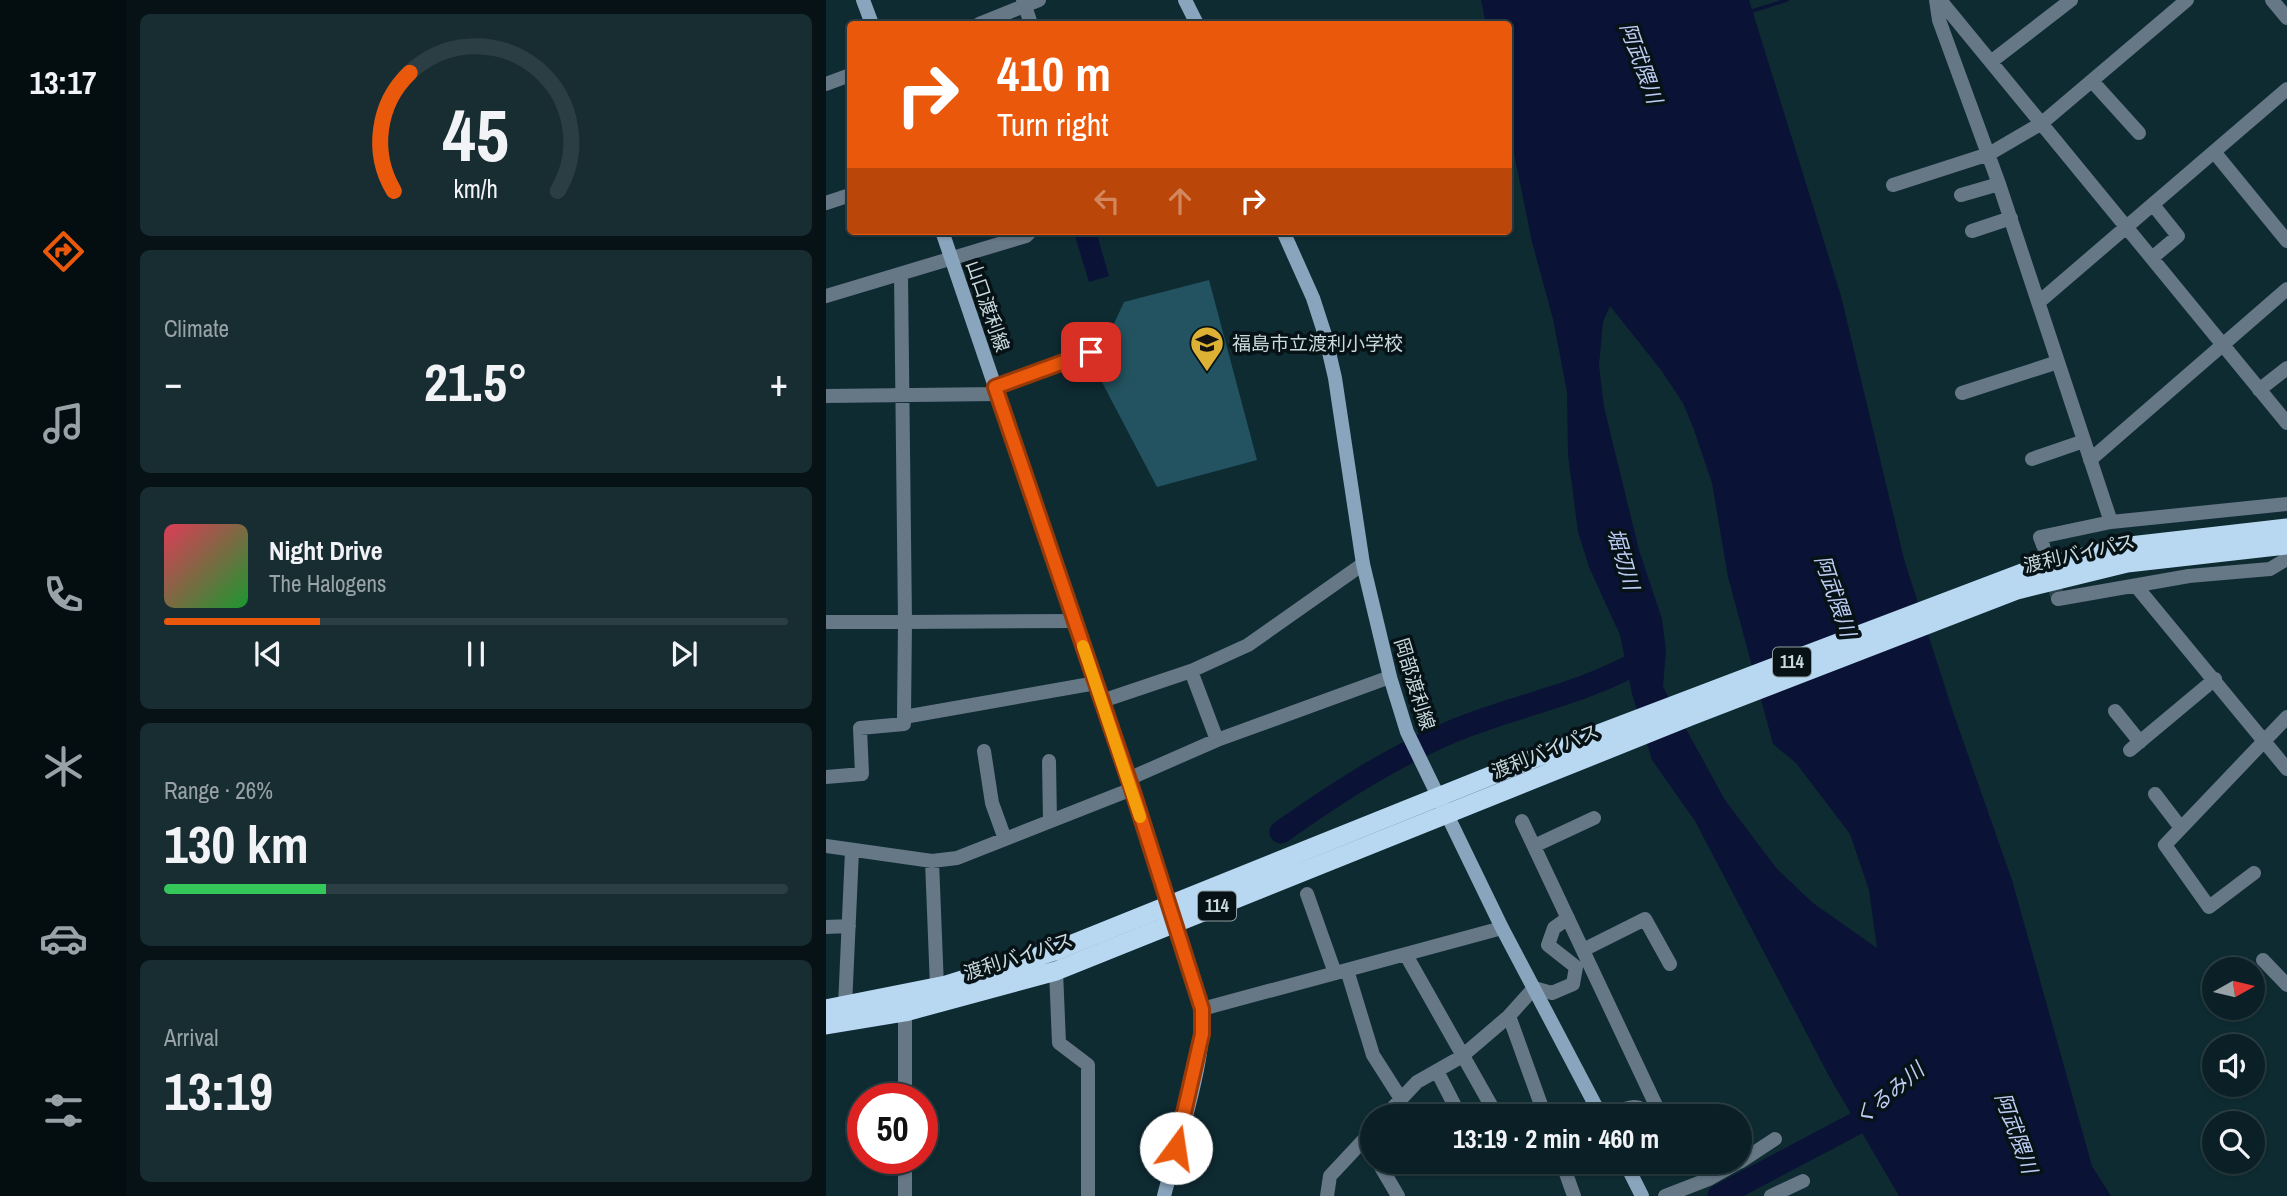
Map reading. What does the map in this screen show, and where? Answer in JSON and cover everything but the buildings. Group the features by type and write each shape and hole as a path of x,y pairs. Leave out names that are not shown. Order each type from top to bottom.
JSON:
{"highway":[{"name":"渡利バイパス","path":"835,1007 937,987 1055,951 1167,903 1437,796 1594,746 1997,590 2033,569 2130,546 2287,528"},
{"name":"渡利バイパス","path":"1997,590 2127,564 2287,545"},
{"name":"渡利バイパス","path":"826,1025 905,1012 1056,971 1447,816 1594,746"}],"main road":[{"path":"863,0 871,21"},
{"path":"1185,0 1196,21"},
{"name":"山口渡利線","path":"943,235 1130,784 1202,1009 1202,1034 1197,1062 1164,1196"},
{"name":"岡部渡利線","path":"1285,235 1313,298 1325,335 1335,378 1363,564 1390,677 1407,732 1502,928 1595,1104"},
{"path":"1631,1174 1642,1196"}],"street":[{"path":"985,21 1024,3 1039,0"},
{"path":"1938,0 1992,61 2221,346 2287,423"},
{"path":"1938,0 1938,20 1989,154 2112,522"},
{"path":"1992,61 2071,0"},
{"path":"1893,185 1989,154 2042,123 2187,0"},
{"path":"2272,0 2287,18"},
{"path":"1024,3 1030,21"},
{"path":"826,84 847,76"},
{"path":"2092,81 2139,133"},
{"path":"2039,302 2287,89"},
{"path":"2215,153 2287,241"},
{"path":"1961,195 1999,184"},
{"path":"826,203 847,196"},
{"path":"2152,258 2178,236 2154,205"},
{"path":"1972,231 2011,218"},
{"path":"826,296 1027,235"},
{"path":"826,777 862,774 860,728 904,724 901,275"},
{"path":"2091,460 2287,289"},
{"path":"826,396 902,396 996,390 1091,352"},
{"path":"1962,393 2057,362"},
{"path":"2259,390 2287,368"},
{"path":"2032,459 2084,441"},
{"path":"2043,545 2040,537 2112,522 2287,504"},
{"path":"2058,599 2189,576 2270,569 2287,559"},
{"path":"1102,701 1191,671 1248,645 1363,564"},
{"path":"2136,586 2287,769"},
{"path":"826,622 1074,621"},
{"path":"1191,671 1217,740"},
{"path":"826,846 932,860 957,858 1050,821 1217,740 1390,677"},
{"path":"2115,711 2135,746 2215,679"},
{"path":"904,717 1096,683"},
{"path":"2254,873 2209,906 2165,845 2286,719"},
{"path":"984,751 992,803 1005,839"},
{"path":"1049,761 1050,821"},
{"path":"2155,794 2181,828"},
{"path":"1534,846 1594,818"},
{"path":"1522,821 1655,1104"},
{"path":"835,1007 849,926 852,851"},
{"path":"932,860 937,987"},
{"path":"1307,894 1373,1055 1401,1099"},
{"path":"1396,1104 1418,1082 1461,1057 1509,1016 1534,988 1552,993 1573,984 1576,967 1548,945 1554,928 1568,918"},
{"path":"1583,950 1645,919 1670,964"},
{"path":"826,927 849,926"},
{"path":"1202,1009 1502,928"},
{"path":"1406,955 1490,1104"},
{"path":"2265,962 2287,985"},
{"path":"1056,971 1059,1043 1088,1065 1088,1196"},
{"path":"905,1012 905,1083"},
{"path":"1509,1016 1541,1104"},
{"path":"1437,1071 1454,1104"},
{"path":"1752,1154 1775,1139"},
{"path":"1328,1196 1330,1176 1360,1150"},
{"path":"905,1174 905,1196"},
{"path":"1385,1174 1398,1196"},
{"path":"1566,1174 1574,1196"},
{"path":"1665,1196 1718,1174"},
{"path":"1771,1196 1803,1181"}],"shaded area":[{"path":"1209,280 1257,460 1157,487 1094,367 1124,302"}],"water":[{"name":"阿武隈川","path":"1481,0 1749,0 1841,296 1904,559 1953,712 2012,880 2092,1166 2111,1196 1899,1196 1830,1078 1695,821 1652,760 1632,694 1620,635 1589,567 1578,532 1568,455 1567,392 1553,319 1532,242 1512,144 1512,21 1485,21","holes":["1610,306 1661,370 1683,403 1712,483 1728,577 1773,744 1796,763 1850,834 1869,890 1877,948 1813,903 1777,869 1725,800 1663,687 1666,650 1662,619 1639,550 1604,407 1599,365 1603,322"]},
{"path":"1097,235 1109,276 1089,282 1075,236"}],"waterway":[{"path":"1749,12 1787,0"},
{"name":"堀切川","path":"1281,832 1406,753 1451,732 1571,692 1617,673 1640,661 1640,648"},
{"name":"くるみ川","path":"1719,1196 1861,1121 1880,1104"}],"tunnel":[{"path":"2043,545 2058,599"}],"slow traffic":[{"path":"1083,646 1140,817"}],"place":[{"name":"福島市立渡利小学校","path":"1207,373"}],"route":[{"path":"1091,352 995,387 1132,789 1202,1009 1202,1034 1176,1148"}]}
